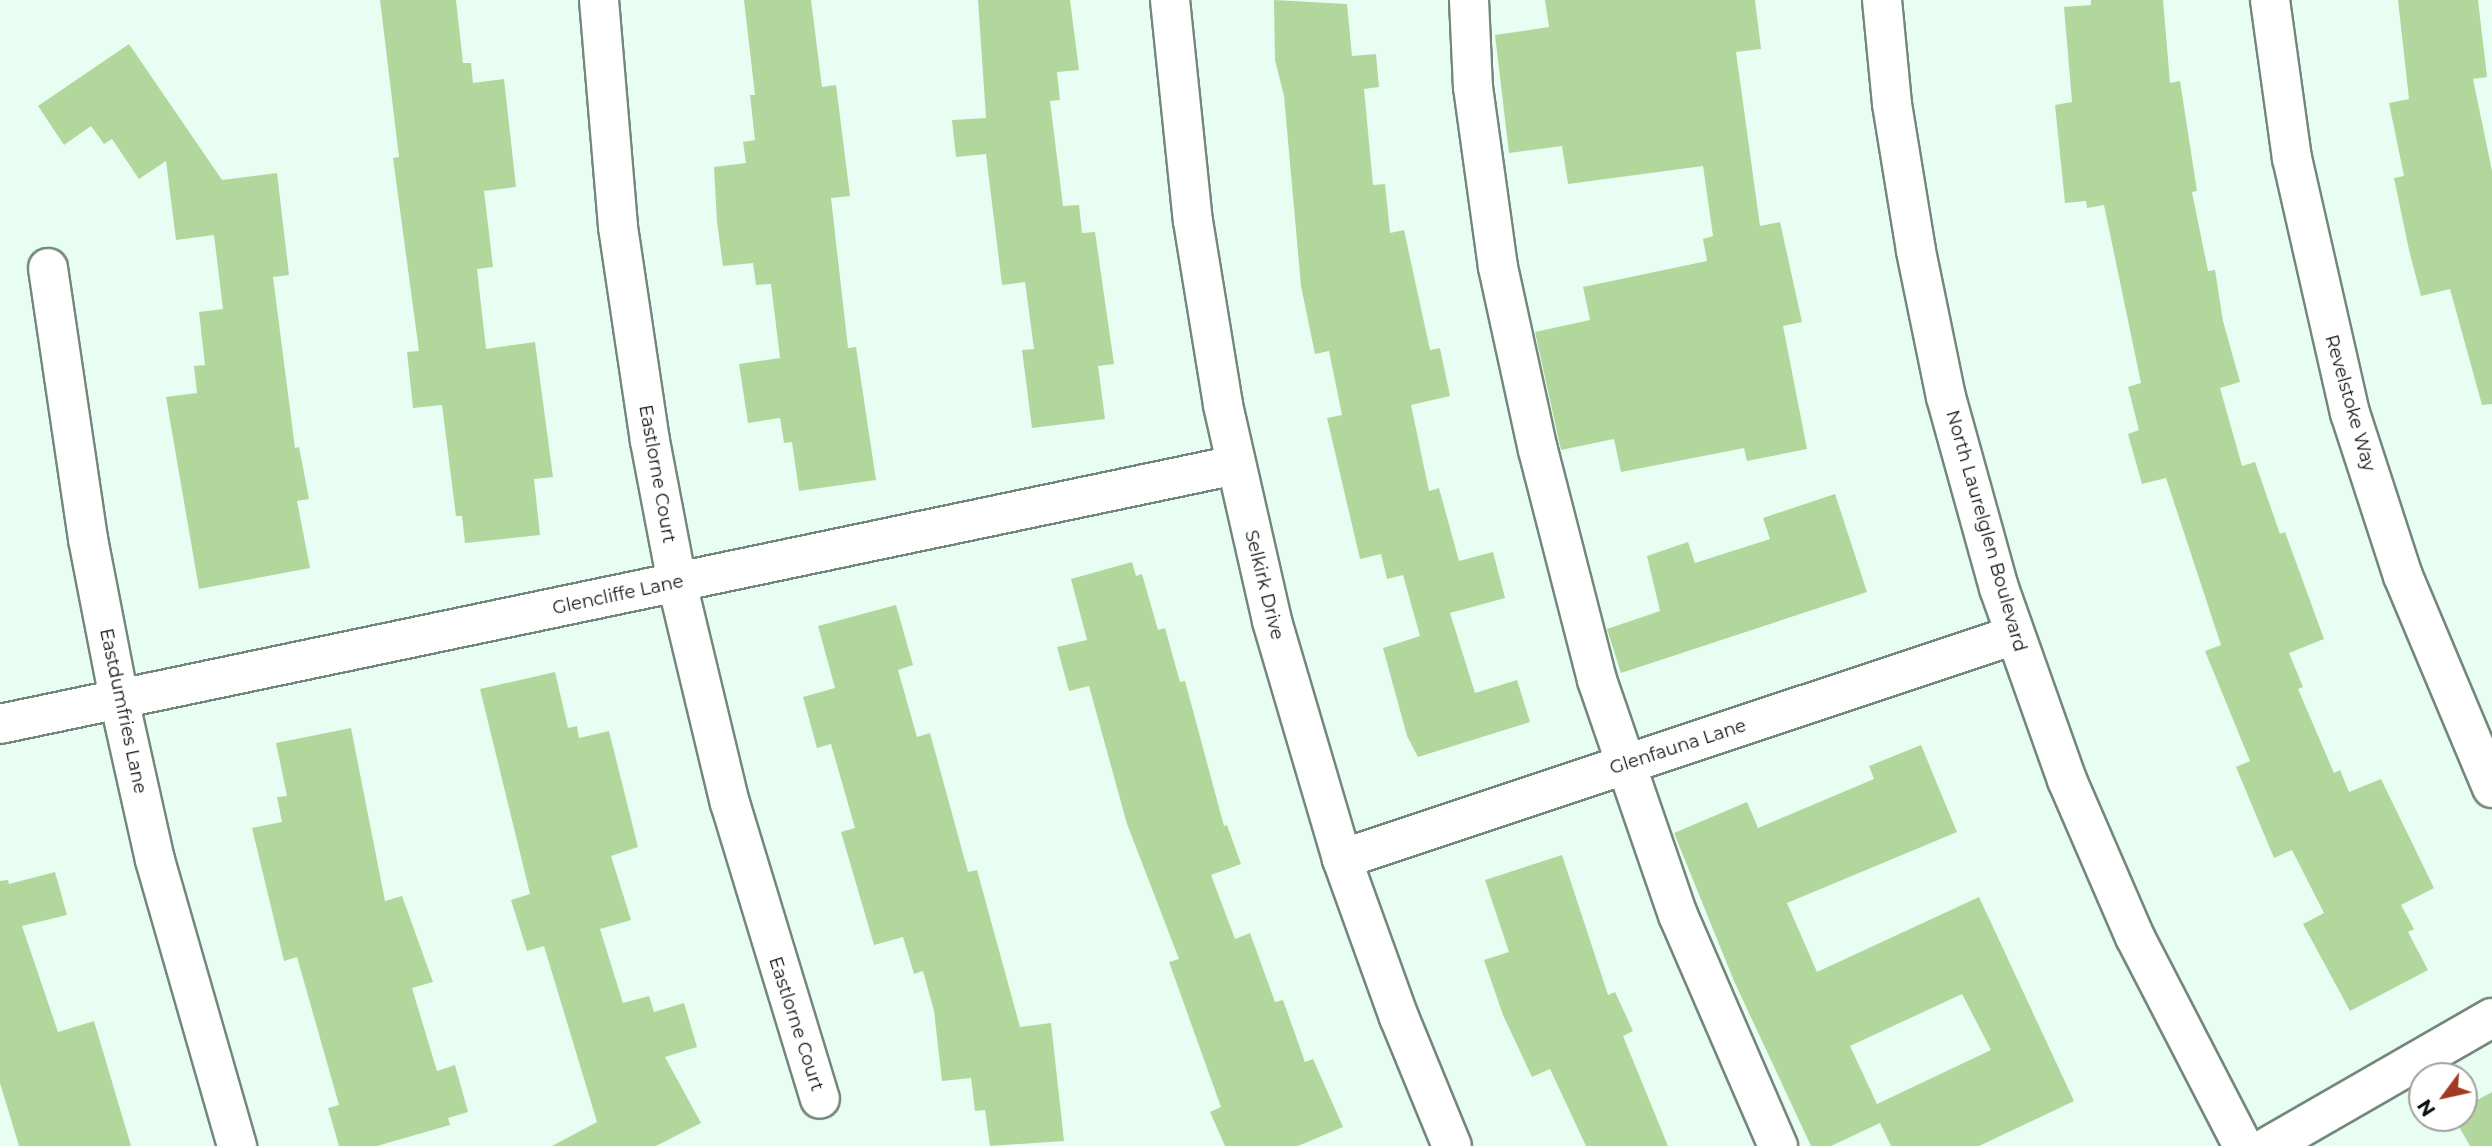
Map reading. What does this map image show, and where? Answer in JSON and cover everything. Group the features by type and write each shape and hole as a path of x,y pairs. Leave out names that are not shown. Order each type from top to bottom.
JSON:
{"street":[{"name":"Eastlorne Court","path":"599,0 618,227 650,441 677,583 730,803 820,1099"},
{"name":"Selkirk Drive","path":"1170,0 1193,221 1235,466 1272,621 1342,859 1399,1017 1452,1146"},
{"path":"1469,0 1473,87 1498,267 1541,464 1597,680 1678,915 1778,1146"},
{"name":"North Laurelglen Boulevard","path":"1882,0 1892,104 1916,251 1946,397 2014,635 2067,780 2135,937 2243,1146"},
{"name":"Revelstoke Way","path":"2270,0 2292,158 2350,413 2403,576 2492,788"},
{"name":"Eastdumfries Lane","path":"48,268 88,538 118,699 155,860 237,1146"},
{"name":"Glencliffe Lane","path":"0,724 1235,466"},
{"name":"Glenfauna Lane","path":"1342,859 2014,635"},
{"path":"2269,1146 2492,1017"}],"building":[{"path":"380,0 456,0 463,63 471,63 473,83 504,79 516,187 484,191 493,267 477,269 486,349 535,342 553,477 534,479 540,535 465,543 462,516 456,516 442,405 413,408 407,352 419,351 393,158 399,157"},
{"path":"744,0 811,0 822,87 836,85 850,196 831,198 848,348 856,347 876,480 799,491 792,442 784,443 780,418 748,423 739,364 780,358 771,284 756,285 753,263 723,266 717,222 714,167 746,163 743,142 755,140 750,95 755,95"},
{"path":"978,0 1070,0 1079,70 1057,72 1060,100 1050,101 1063,206 1079,205 1082,233 1095,232 1114,364 1098,366 1105,419 1032,428 1022,350 1034,349 1025,282 1002,285 986,154 956,157 952,120 986,118"},
{"path":"1274,0 1347,4 1352,56 1376,54 1379,87 1364,89 1373,185 1385,184 1390,233 1404,230 1430,350 1440,348 1450,396 1411,405 1429,491 1439,488 1459,561 1493,552 1505,598 1450,613 1475,693 1517,680 1530,722 1418,757 1407,736 1383,648 1420,636 1403,575 1387,579 1381,554 1360,559 1327,418 1342,415 1329,351 1315,354 1301,286 1284,96 1275,60"},
{"path":"1545,0 1755,0 1761,49 1736,52 1760,226 1780,222 1802,322 1783,326 1807,449 1747,461 1744,448 1621,472 1614,439 1561,450 1535,332 1590,320 1583,287 1707,261 1703,239 1713,236 1703,166 1568,184 1562,146 1509,153 1495,35 1549,27"},
{"path":"2091,0 2163,0 2170,83 2180,81 2197,191 2192,192 2208,271 2215,270 2223,321 2240,382 2220,388 2242,466 2255,462 2280,534 2285,532 2324,639 2289,653 2303,687 2298,689 2334,773 2340,770 2349,792 2381,779 2434,888 2401,905 2414,929 2408,932 2428,970 2350,1011 2303,924 2324,913 2292,850 2274,858 2236,767 2250,761 2205,651 2221,645 2166,478 2142,484 2128,434 2139,430 2128,387 2141,383 2104,205 2087,208 2086,201 2065,203 2055,105 2072,102 2064,7 2091,5"},
{"path":"2398,0 2478,0 2487,77 2473,79 2492,171 2492,404 2482,405 2450,289 2421,296 2409,250 2394,178 2404,176 2389,103 2409,99"},
{"path":"129,44 222,180 277,173 289,275 273,277 295,448 299,447 309,499 297,501 310,568 199,589 166,397 197,393 194,366 205,365 199,312 223,309 214,235 176,240 166,161 139,179 112,139 104,144 91,126 64,145 38,106"},
{"path":"1835,494 1867,592 1621,673 1607,629 1660,611 1647,556 1688,542 1695,563 1770,539 1763,518"},
{"path":"1132,562 1136,576 1142,574 1158,630 1165,628 1180,682 1185,681 1224,826 1227,825 1241,864 1211,875 1235,939 1250,933 1275,1002 1283,1000 1305,1062 1313,1059 1343,1127 1298,1146 1225,1146 1210,1112 1221,1107 1169,962 1179,959 1127,824 1089,686 1069,691 1057,647 1087,640 1071,579"},
{"path":"896,605 913,665 898,670 917,737 930,733 968,872 977,870 1020,1027 1051,1023 1064,1141 990,1146 985,1110 975,1111 971,1078 942,1081 934,1011 923,971 914,974 903,937 874,945 841,832 855,828 831,744 817,748 803,697 835,688 818,626"},
{"path":"555,672 568,728 577,726 579,738 609,731 638,847 611,856 631,920 600,929 623,1003 649,996 654,1012 684,1003 697,1047 665,1057 701,1123 656,1146 552,1146 597,1122 544,946 527,951 511,900 530,894 480,689"},
{"path":"351,728 385,901 402,896 433,982 412,988 437,1071 455,1065 468,1112 448,1118 450,1125 377,1146 339,1146 328,1108 339,1105 297,957 284,961 252,828 282,822 277,797 287,796 276,743"},
{"path":"1921,745 1957,832 1787,903 1817,972 1979,897 2074,1101 1979,1146 1891,1146 1880,1123 1831,1146 1811,1146 1734,981 1674,833 1747,802 1758,828 1874,779 1869,766","holes":["1962,994 1991,1050 1877,1104 1850,1046"]},
{"path":"1562,855 1608,995 1615,992 1633,1031 1623,1036 1668,1146 1586,1146 1550,1069 1532,1077 1503,1015 1484,960 1509,952 1485,880"},
{"path":"55,872 67,915 22,926 58,1032 94,1021 131,1146 19,1146 0,1083 0,881 8,880 9,884"},
{"path":"2492,1092 2492,1146 2470,1146 2462,1132 2478,1132 2478,1100"}]}
